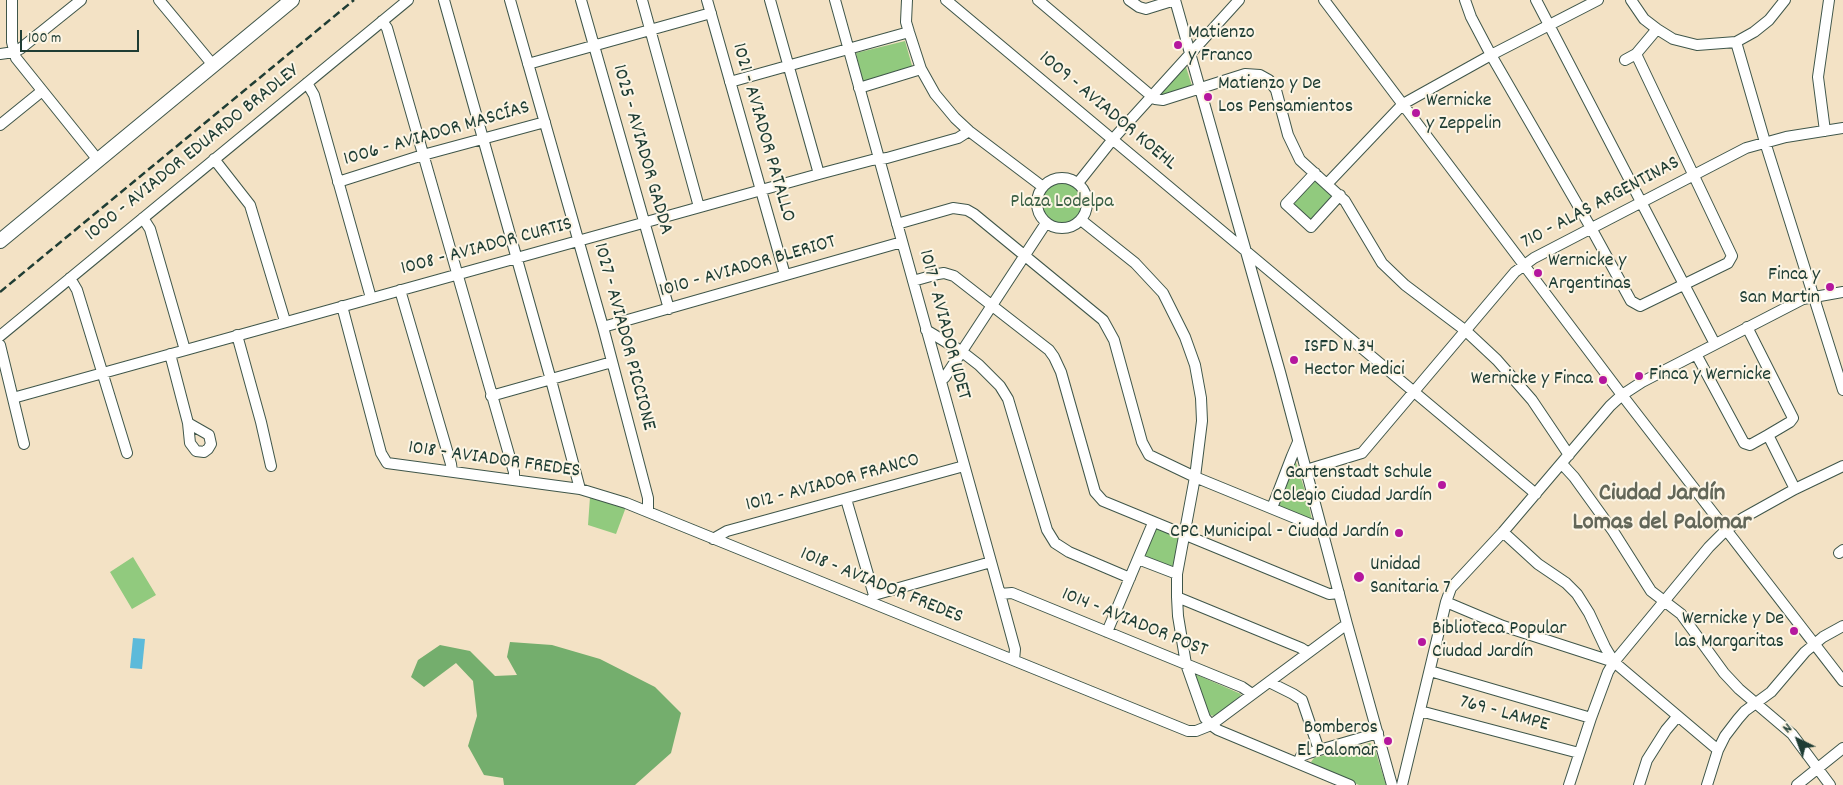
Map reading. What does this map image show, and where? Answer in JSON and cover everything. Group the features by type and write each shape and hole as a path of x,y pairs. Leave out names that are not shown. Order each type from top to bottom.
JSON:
{"main road":[{"path":"0,241 292,0"}],"street":[{"path":"12,0 12,42 18,61 98,160"},
{"path":"0,54 14,52 28,43 81,0"},
{"path":"159,0 212,65"},
{"name":"1000 - AVIADOR EDUARDO BRADLEY","path":"0,336 408,0"},
{"path":"444,0 580,489"},
{"name":"1027 - AVIADOR PICCIONE","path":"510,0 603,327 648,498 648,511"},
{"name":"1025 - AVIADOR GADDA","path":"580,0 669,308"},
{"path":"642,0 698,207"},
{"name":"1021 - AVIADOR PATALLO","path":"707,0 785,275"},
{"path":"770,0 819,174"},
{"name":"1017 - AVIADOR UDET","path":"835,0 1015,649 1014,660"},
{"path":"907,0 906,22 921,69 926,81 940,101 969,131 1043,187"},
{"name":"1009 - AVIADOR KOEHL","path":"946,0 1536,494"},
{"path":"1038,0 1152,97 1163,100 1245,74 1260,75 1270,80 1276,90 1288,135 1300,160 1340,195 1375,252 1388,269 1466,331 1512,375 1532,400 1569,455"},
{"path":"1129,0 1142,9 1175,0 1201,88 1392,785"},
{"path":"1078,183 1113,139 1239,0"},
{"path":"1324,0 1622,394 1843,681"},
{"path":"1465,0 1473,22 1491,55 1591,228 1631,302 1637,306 1644,305 1728,263 1731,259 1731,254 1636,54"},
{"path":"1536,0 1686,284 1715,344"},
{"path":"1327,184 1403,104 1491,55 1598,0"},
{"path":"1631,0 1644,19 1657,29 1673,39 1697,45 1736,42 1754,32 1769,20 1785,0"},
{"path":"1825,131 1818,77 1830,0"},
{"path":"528,64 710,13"},
{"path":"382,21 387,28 514,472 514,480"},
{"path":"1624,60 1636,54 1657,29"},
{"path":"730,82 909,32"},
{"path":"1736,42 1765,142 1843,390"},
{"path":"859,88 921,69"},
{"path":"307,84 314,95 371,298"},
{"path":"0,125 42,91"},
{"name":"1006 - AVIADOR MASCÍAS","path":"338,182 423,155 545,122"},
{"name":"710 - ALAS ARGENTINAS","path":"1306,470 1362,452 1524,264 1642,200 1746,148 1765,142 1843,128"},
{"name":"1008 - AVIADOR CURTIS","path":"13,398 643,222 958,138 969,131"},
{"path":"214,159 250,206 285,321"},
{"path":"1314,173 1286,204 1311,227 1340,195"},
{"path":"1056,178 1071,179 1078,183 1084,189 1088,204 1081,220 1069,227 1061,228 1046,223 1038,210 1039,194 1043,187 1056,178"},
{"path":"897,224 949,208 962,208 974,214 1096,312 1106,324 1114,340 1142,442 1147,452 1158,461 1322,529"},
{"path":"143,218 150,229 185,350"},
{"path":"1081,220 1125,254 1152,280 1167,300 1185,337 1195,365 1202,411 1201,436 1177,574 1177,597 1178,616 1186,664 1205,718 1218,730 1350,785"},
{"path":"941,381 1046,223"},
{"name":"1010 - AVIADOR BLERIOT","path":"603,327 902,242"},
{"path":"913,281 938,274 950,274 992,304 1043,345 1054,357 1061,372 1098,497 1108,504 1184,536 1329,594 1338,593"},
{"path":"70,278 77,290 127,453"},
{"path":"400,290 452,471"},
{"path":"1402,785 1448,594 1456,582 1503,532 1610,406 1622,394 1803,299 1843,292"},
{"name":"1018 - AVIADOR FREDES","path":"342,306 384,461 389,464 580,489 648,511 713,539 872,598 1014,660 1188,731 1196,731 1211,725"},
{"path":"1696,354 1746,444 1750,445 1768,436 1792,420 1748,327"},
{"path":"926,330 961,351 995,381 1008,399 1047,530 1054,543 1069,552 1130,578"},
{"path":"237,335 262,422 270,466"},
{"path":"0,345 24,444"},
{"path":"170,354 188,423"},
{"path":"492,396 612,362"},
{"path":"1768,436 1795,489"},
{"path":"1272,508 1298,442"},
{"path":"1562,464 1574,477 1613,531 1651,591 1685,618 1724,673 1739,689 1792,734 1830,785"},
{"name":"1012 - AVIADOR FRANCO","path":"713,539 727,531 964,466"},
{"path":"1570,785 1603,682 1614,662 1709,547 1726,530 1743,518 1795,489 1843,466"},
{"path":"846,499 872,598 991,562"},
{"path":"1107,632 1153,523"},
{"path":"1503,532 1538,564 1566,583 1577,594 1614,662 1718,750"},
{"path":"1138,559 1177,574"},
{"name":"1014 - AVIADOR POST","path":"1000,594 1012,592 1242,687 1252,694"},
{"path":"1177,597 1307,652"},
{"path":"1446,602 1503,626 1614,662"},
{"path":"1211,725 1347,624"},
{"path":"1707,785 1718,750 1725,736 1738,719 1745,711 1771,692 1814,644 1843,626"},
{"path":"1430,671 1591,718"},
{"path":"1269,682 1302,700 1319,750"},
{"name":"769 - LAMPE","path":"1420,711 1579,753"},
{"path":"1639,785 1647,760 1677,717"},
{"path":"1298,763 1302,756 1378,733"},
{"path":"1797,785 1843,748"}],"green space":[{"path":"905,41 913,69 863,83 856,53"},
{"path":"1186,67 1192,86 1163,97 1158,95"},
{"path":"1315,173 1340,195 1311,227 1286,204"},
{"name":"Plaza Lodelpa","path":"1062,181 1074,185 1080,191 1084,203 1080,215 1074,221 1062,225 1050,221 1044,215 1040,203 1044,191 1050,185"},
{"path":"1294,456 1306,494 1312,520 1277,507"},
{"path":"590,497 626,507 616,534 588,525"},
{"path":"1153,527 1181,538 1176,572 1141,557"},
{"path":"133,557 156,595 132,609 110,572"},
{"path":"510,642 552,645 600,659 655,687 681,713 671,753 635,785 504,785 503,778 484,775 468,746 477,716 473,681 456,663 424,687 411,677 418,660 440,645 470,651 495,676 517,675 507,657"},
{"path":"1195,674 1241,694 1239,698 1214,716 1210,715 1194,678"},
{"path":"1370,743 1374,746 1386,785 1359,785 1315,766 1311,762 1314,758"}],"water":[{"path":"133,638 145,639 142,669 130,668"}],"railway":[{"path":"0,292 354,0"}],"place":[{"name":"Matienzo y Franco","path":"1178,45"},
{"name":"Matienzo y De Los Pensamientos","path":"1208,97"},
{"name":"Wernicke y Zeppelin","path":"1416,113"},
{"name":"Wernicke y Argentinas","path":"1538,273"},
{"name":"Finca y San Martin","path":"1830,287"},
{"name":"ISFD N 34 Hector Medici","path":"1294,360"},
{"name":"Finca y Wernicke","path":"1639,376"},
{"name":"Wernicke y Finca","path":"1603,380"},
{"name":"Gartenstadt Schule Colegio Ciudad Jardín","path":"1442,485"},
{"name":"CPC Municipal - Ciudad Jardín","path":"1399,533"},
{"name":"Unidad Sanitaria 7","path":"1359,577"},
{"name":"Wernicke y De las Margaritas","path":"1794,631"},
{"name":"Biblioteca Popular Ciudad Jardín","path":"1422,642"},
{"name":"Bomberos El Palomar","path":"1388,741"}],"district":[{"name":"Ciudad Jardín Lomas del Palomar","path":"1662,510"}]}
